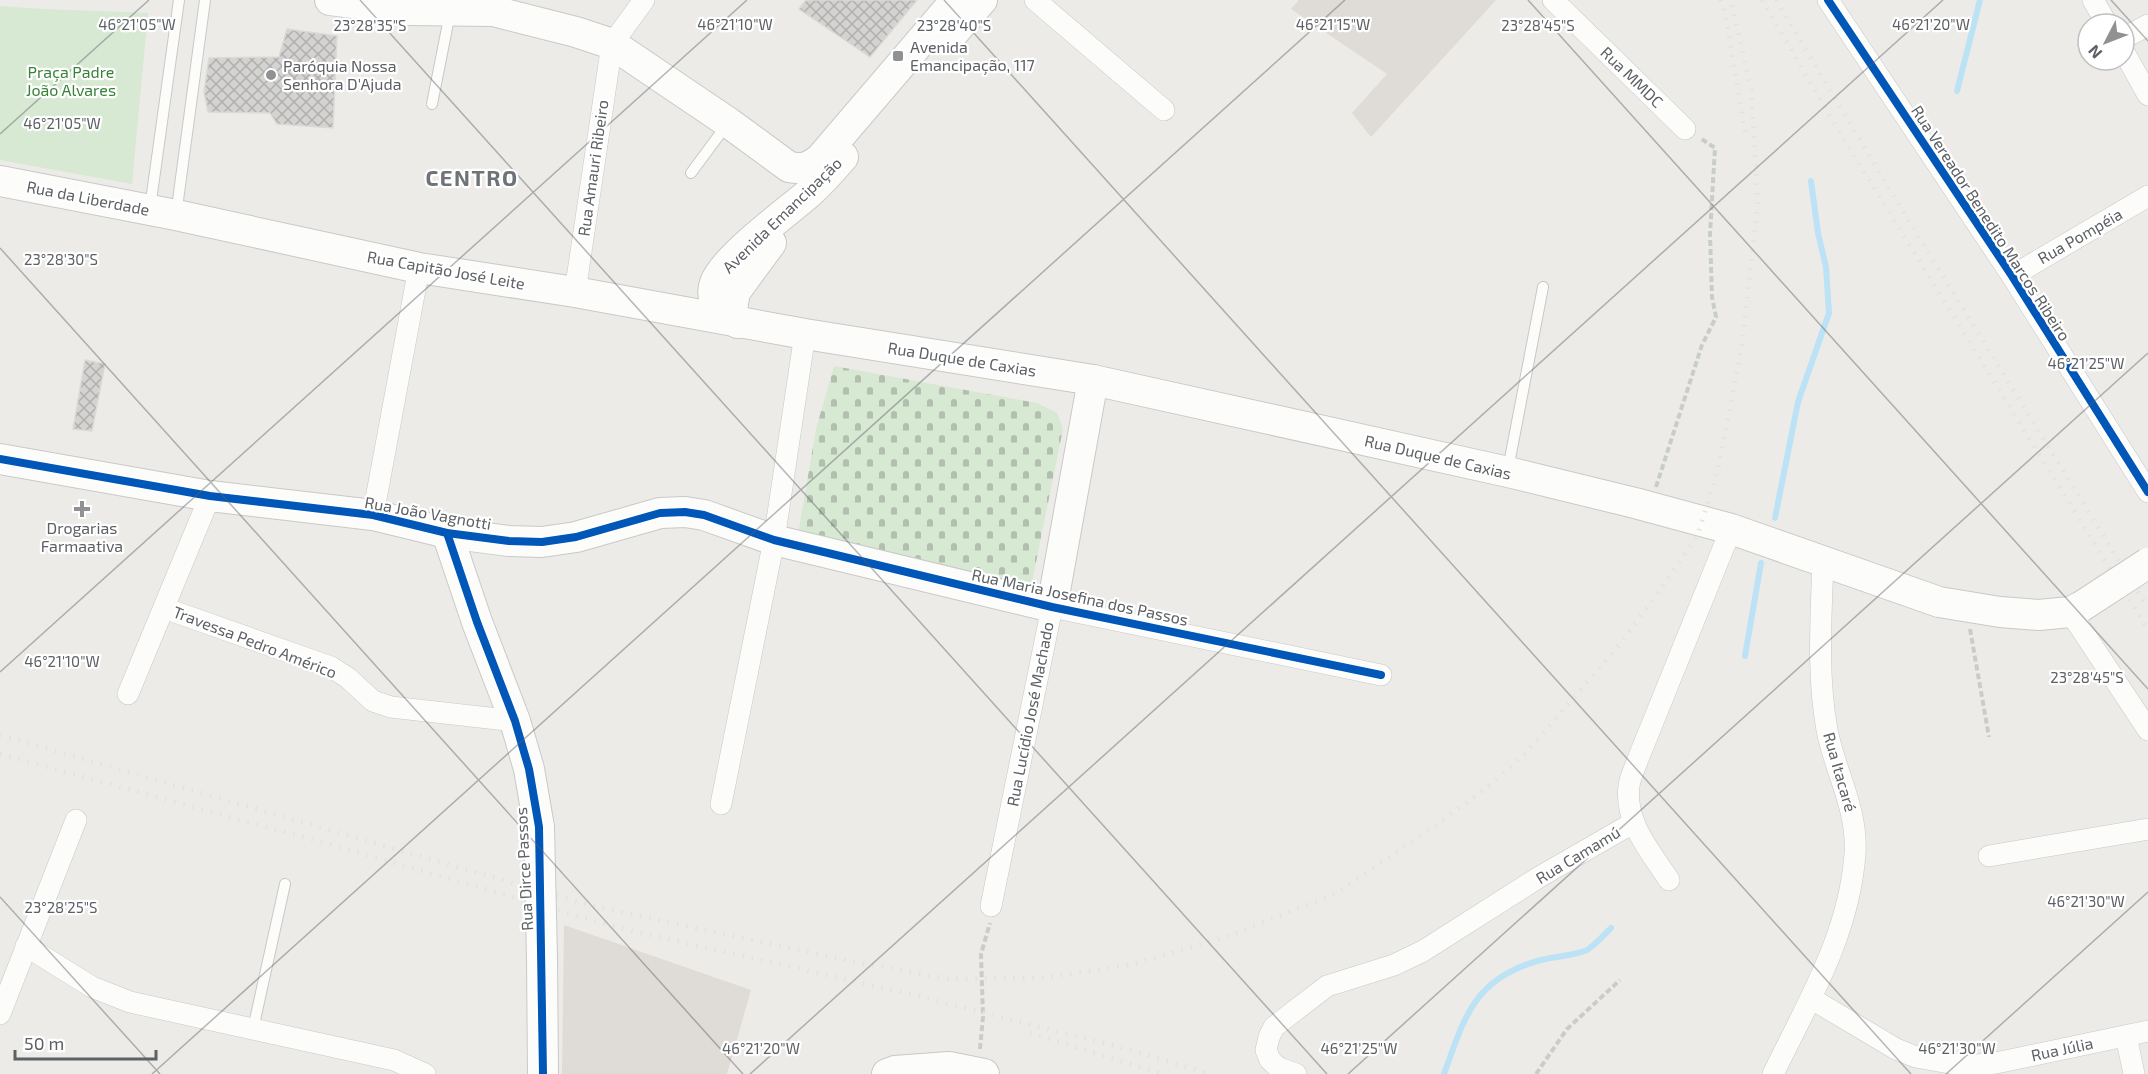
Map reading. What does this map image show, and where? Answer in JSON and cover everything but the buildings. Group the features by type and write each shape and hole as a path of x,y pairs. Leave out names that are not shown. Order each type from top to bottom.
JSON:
{"main road":[{"path":"330,0 451,10 494,5 612,44 729,123 789,167 792,176 790,191 746,246"},
{"name":"Avenida Emancipação","path":"789,167 805,168 821,158 956,0"},
{"name":"Avenida Emancipação","path":"715,300 713,291 721,271 834,168 982,0"},
{"name":"Rua da Liberdade","path":"0,181 163,213"},
{"path":"738,323 732,309 735,292 810,192"},
{"name":"Rua Capitão José Leite","path":"163,213 419,268 575,292 738,323"},
{"path":"681,312 715,300 726,316 738,323"},
{"name":"Rua Duque de Caxias","path":"738,323 1093,380 1508,472 1731,529 1940,602 1967,607 2039,615 2076,609 2148,562"},
{"name":"Rua Lucídio José Machado","path":"1052,607 1093,380"},
{"name":"Rua João Vagnotti","path":"0,459 210,496 373,515 447,533 509,541 542,542 576,537 660,513 685,512 704,515 774,540"},
{"name":"Rua Dirce Passos","path":"447,533 477,622 515,721 529,770 538,827 543,1074"},
{"name":"Rua Maria Josefina dos Passos","path":"774,540 1052,607"},
{"path":"891,1073 982,1062"}],"street":[{"path":"612,44 644,0"},
{"path":"1035,0 1164,110"},
{"name":"Rua MMDC","path":"1553,0 1685,129"},
{"name":"Rua Vereador Benedito Marcos Ribeiro","path":"1828,0 2012,276 2148,492"},
{"name":"Rua Amauri Ribeiro","path":"575,292 612,44"},
{"path":"2135,72 2148,95"},
{"name":"Rua Pompéia","path":"2012,276 2148,196"},
{"path":"373,515 419,268"},
{"path":"721,804 774,540 805,334"},
{"name":"Travessa Pedro Américo","path":"128,694 210,496"},
{"name":"Rua Camamú","path":"1296,1074 1279,1068 1269,1060 1266,1050 1269,1037 1274,1028 1328,986 1394,965 1423,951 1541,876 1633,823 1629,804 1629,786 1638,759 1731,529"},
{"name":"Rua Itacaré","path":"1773,1074 1812,999 1843,922 1851,890 1855,851 1854,819 1830,740 1823,697 1820,636 1823,562"},
{"name":"Rua Maria Josefina dos Passos","path":"1052,607 1381,675"},
{"name":"Rua Lucídio José Machado","path":"991,906 1052,607"},
{"name":"Travessa Pedro Américo","path":"164,608 331,667 348,678 374,701 391,707 515,721"},
{"path":"2076,609 2148,730"},
{"path":"0,1014 76,820"},
{"path":"1633,823 1670,880"},
{"path":"1989,856 2148,829"},
{"path":"26,946 92,987 130,1002 394,1060 425,1074"},
{"name":"Rua Júlia","path":"1812,999 1896,1049 1914,1066 1967,1066 1996,1063 2148,1031"},
{"path":"2126,1036 2134,1074"}],"lane":[{"path":"163,213 179,0"},
{"path":"163,213 205,0"},
{"path":"432,104 451,10"},
{"path":"691,173 729,123"},
{"path":"1508,472 1543,287"},
{"path":"253,1029 285,884"}],"path":[{"path":"1650,507 1688,385 1702,345 1716,317 1712,297 1710,234 1714,148 1685,129"},
{"path":"1967,607 1989,737"},
{"path":"982,1062 981,954 990,927 991,906"},
{"path":"1536,1074 1567,1029 1620,980"}],"shaded area":[{"path":"1299,0 1496,0 1371,137 1352,113 1387,74 1291,9"},
{"path":"564,925 751,990 727,1074 562,1074"}],"green space":[{"name":"Praça Padre João Alvares","path":"0,6 148,13 132,184 0,160"},
{"path":"834,366 1037,403 1057,413 1063,429 1030,592 798,535 816,429"}],"waterway":[{"path":"1957,91 1980,0"},
{"path":"1775,518 1798,402 1829,313 1826,267 1818,233 1811,181"},
{"path":"1745,656 1761,563"},
{"path":"1444,1074 1466,1017 1486,989 1501,977 1518,968 1541,960 1587,950 1611,928"}],"railway":[{"path":"1720,0 1725,13 1746,137"},
{"path":"0,735 593,906 846,960 949,979 1043,978 1129,965 1229,936 1337,893 1489,786 1526,753 1615,650 1698,534 1718,470 1742,345 1758,202 1751,89 1731,0"},
{"path":"1762,0 1837,128 2148,630"},
{"path":"1776,0 1891,192 2148,608"},
{"path":"0,754 339,847 624,929 910,994 1119,1047 1211,1074"},
{"path":"1030,1033 1162,1074"}],"cycle path":[{"path":"1828,0 2012,276 2148,492"},
{"path":"0,459 210,496 373,515 447,533 509,541 542,542 576,537 660,513 685,512 704,515 774,540 1052,607 1381,675"},
{"path":"447,533 477,622 515,721 529,769 539,827 543,1074"}],"place":[{"name":"Avenida Emancipação, 117","path":"898,56"},
{"name":"Paróquia Nossa Senhora D'Ajuda","path":"271,75"},
{"name":"Drogarias Farmaativa","path":"82,509"}],"district":[{"name":"CENTRO","path":"472,178"}]}
